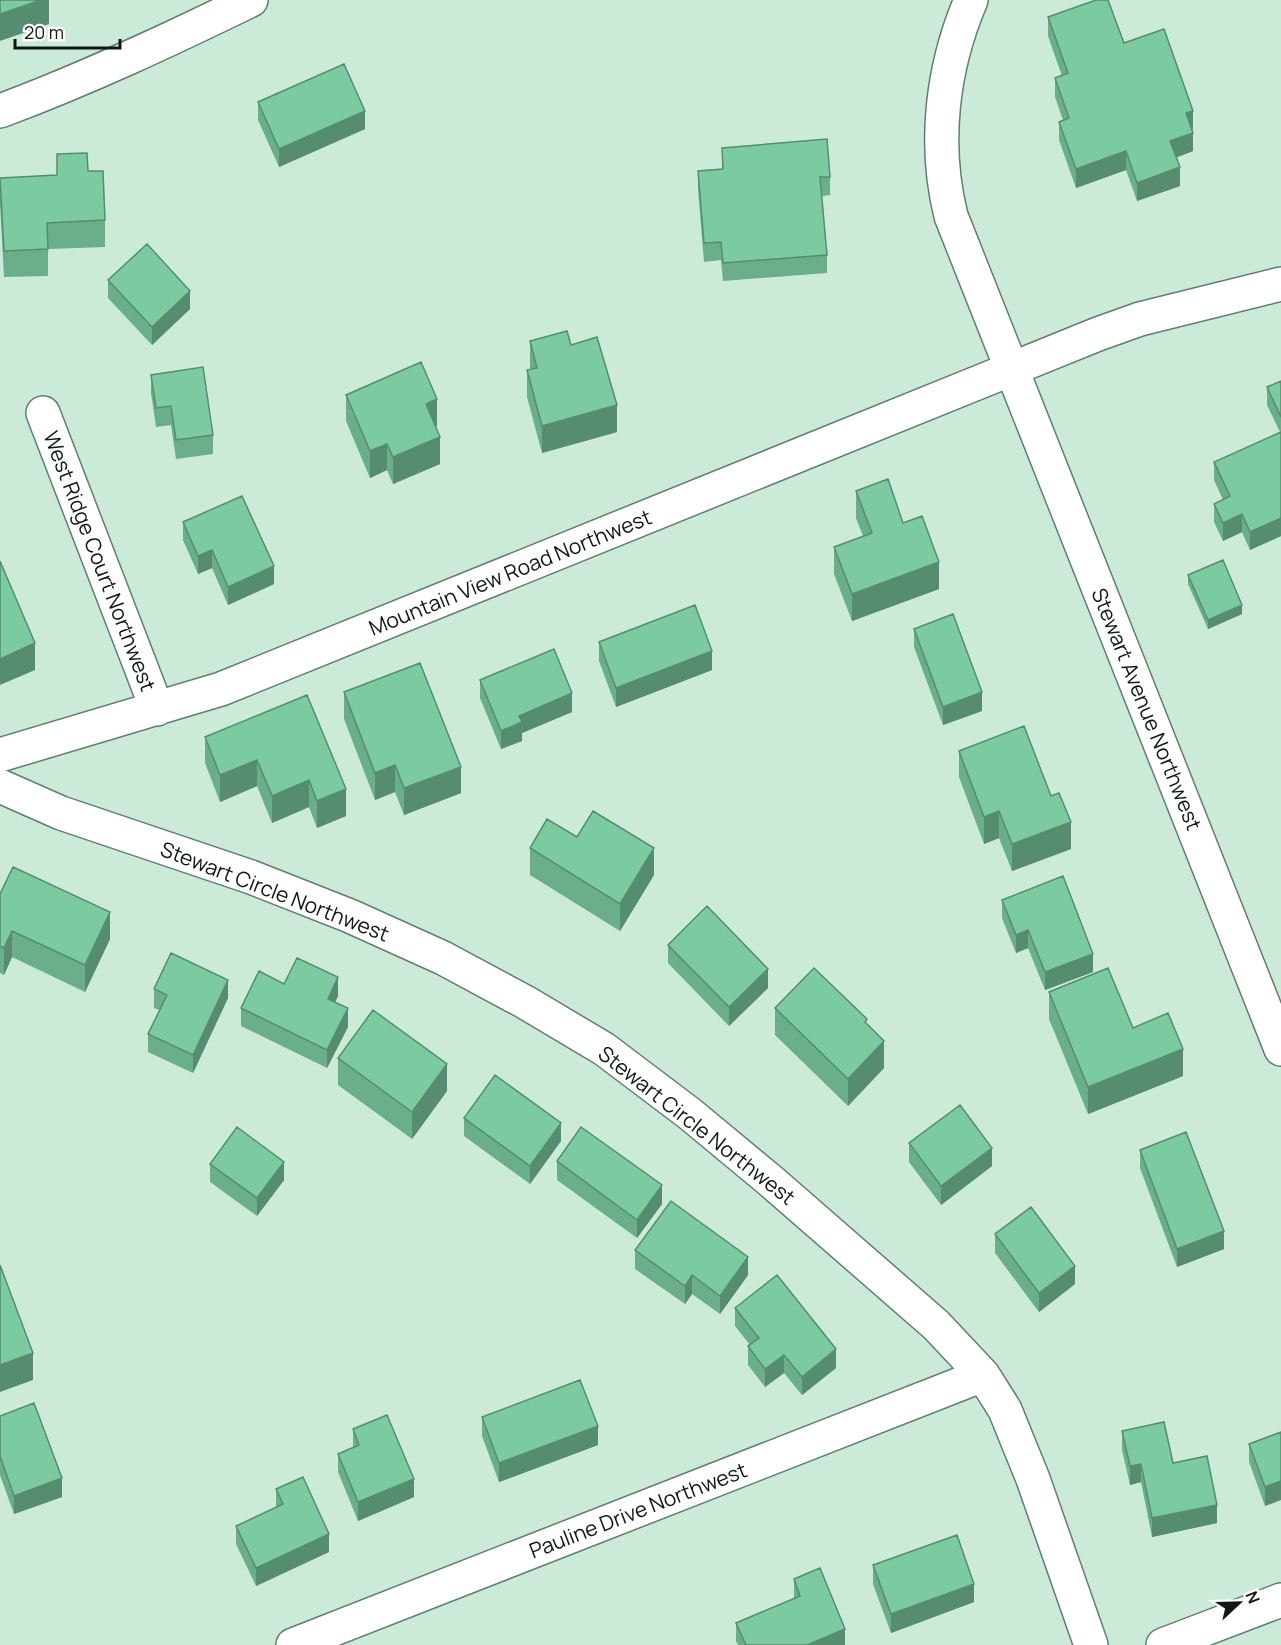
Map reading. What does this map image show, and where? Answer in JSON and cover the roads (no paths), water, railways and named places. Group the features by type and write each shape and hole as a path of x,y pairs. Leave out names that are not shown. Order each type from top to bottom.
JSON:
{"street":[{"path":"0,111 64,87 142,53 251,0"},
{"name":"Stewart Avenue Northwest","path":"971,0 957,37 945,96 941,138 945,192 957,232 1281,1049"},
{"name":"Mountain View Road Northwest","path":"0,755 157,710 221,689 1012,368 1140,320 1281,284"},
{"name":"West Ridge Court Northwest","path":"43,413 157,710"},
{"name":"Stewart Circle Northwest","path":"0,786 61,813 251,877 350,916 443,958 525,1002 604,1049 690,1114 936,1324 983,1375 1005,1410 1029,1469 1091,1645"},
{"name":"Pauline Drive Northwest","path":"293,1645 983,1375"},
{"path":"1163,1645 1281,1600"}]}
